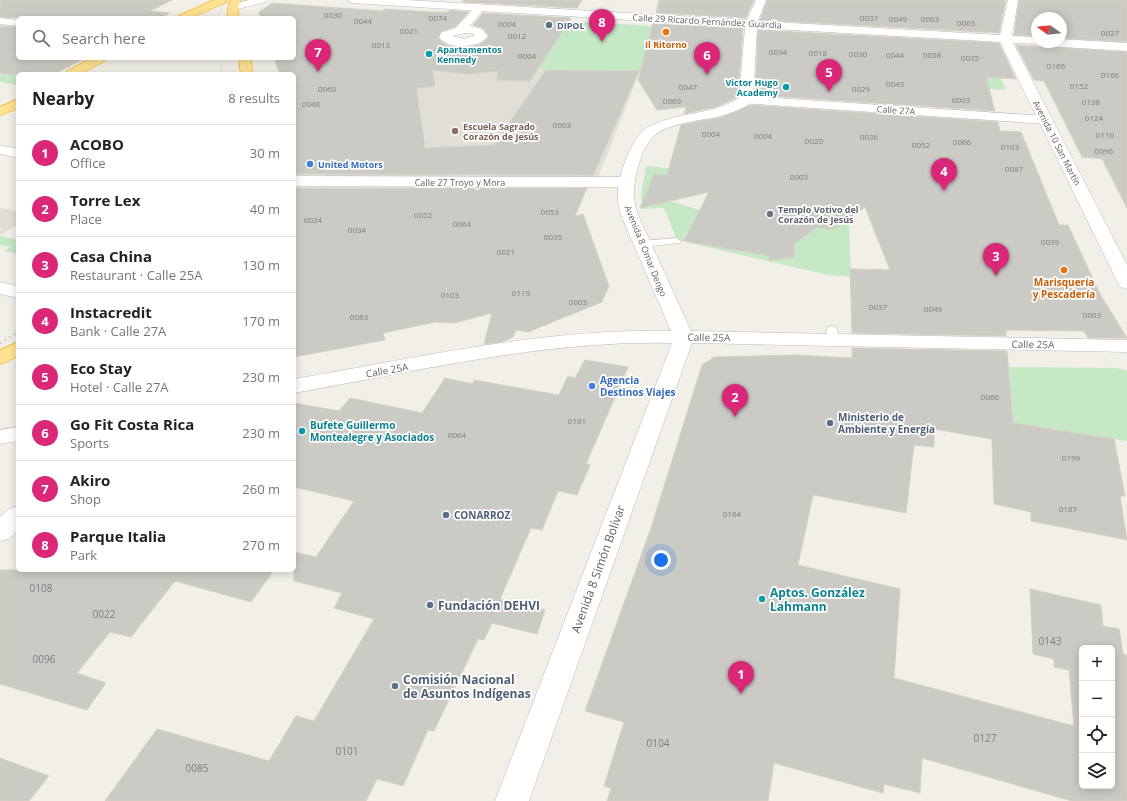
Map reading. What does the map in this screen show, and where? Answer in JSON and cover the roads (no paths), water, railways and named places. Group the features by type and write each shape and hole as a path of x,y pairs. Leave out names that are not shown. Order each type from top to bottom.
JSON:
{"highway":[{"path":"177,16 204,0"},
{"path":"186,16 222,0"},
{"path":"76,72 98,60"},
{"path":"245,60 247,72"},
{"path":"0,112 16,104"},
{"path":"0,358 16,349"}],"street":[{"path":"234,8 262,0"},
{"name":"Calle 29 Ricardo Fernández Guardia","path":"352,0 1031,42"},
{"path":"746,100 751,24 761,0"},
{"path":"1005,40 1013,0"},
{"path":"460,30 480,8"},
{"path":"476,31 496,9"},
{"path":"0,21 16,23"},
{"path":"460,30 480,32 482,36 473,41 456,42 445,37 446,34 460,30"},
{"name":"Avenida 10 San Martín","path":"1005,40 1127,283"},
{"path":"1067,43 1127,47"},
{"name":"Calle 27A","path":"746,100 1046,120"},
{"name":"Avenida 8 Omar Dengo","path":"684,337 669,308 628,213 624,195 626,182 638,148 646,135 676,121 720,112 738,106 746,100"},
{"path":"0,150 16,153"},
{"name":"Calle 27 Troyo y Mora","path":"296,181 626,182"},
{"path":"0,288 16,292"},
{"name":"Calle 25A","path":"296,386 517,347 566,341 631,336 684,337 833,335 1127,346"},
{"name":"Avenida 8 Simón Bolívar","path":"512,801 684,337"},
{"path":"0,437 16,434"},
{"path":"0,532 16,517"}],"lane":[{"path":"642,244 676,241"}],"railway":[{"path":"218,16 220,9 225,0"},
{"path":"221,60 222,72"},
{"path":"0,343 16,333"}],"place":[{"name":"DIPOL","path":"549,25"},
{"name":"Il Ritorno","path":"666,32"},
{"name":"Parque Italia","path":"602,42"},
{"name":"Apartamentos Kennedy","path":"429,54"},
{"name":"Akiro","path":"318,72"},
{"name":"Go Fit Costa Rica","path":"707,75"},
{"name":"Victor Hugo Academy","path":"786,87"},
{"name":"Eco Stay","path":"829,92"},
{"name":"Escuela Sagrado Corazón de Jesús","path":"455,131"},
{"name":"United Motors","path":"310,164"},
{"name":"Instacredit","path":"944,191"},
{"name":"Templo Votivo del Corazón de Jesús","path":"770,214"},
{"name":"Marisquería y Pescadería","path":"1064,270"},
{"name":"Casa China","path":"996,276"},
{"name":"Agencia Destinos Viajes","path":"592,386"},
{"name":"Torre Lex","path":"735,417"},
{"name":"Ministerio de Ambiente y Energía","path":"830,423"},
{"name":"Bufete Guillermo Montealegre y Asociados","path":"302,431"},
{"name":"CONARROZ","path":"446,515"},
{"name":"Aptos. González Lahmann","path":"762,599"},
{"name":"Fundación DEHVI","path":"430,605"},
{"name":"Comisión Nacional de Asuntos Indígenas","path":"395,686"},
{"name":"ACOBO","path":"741,694"}]}
